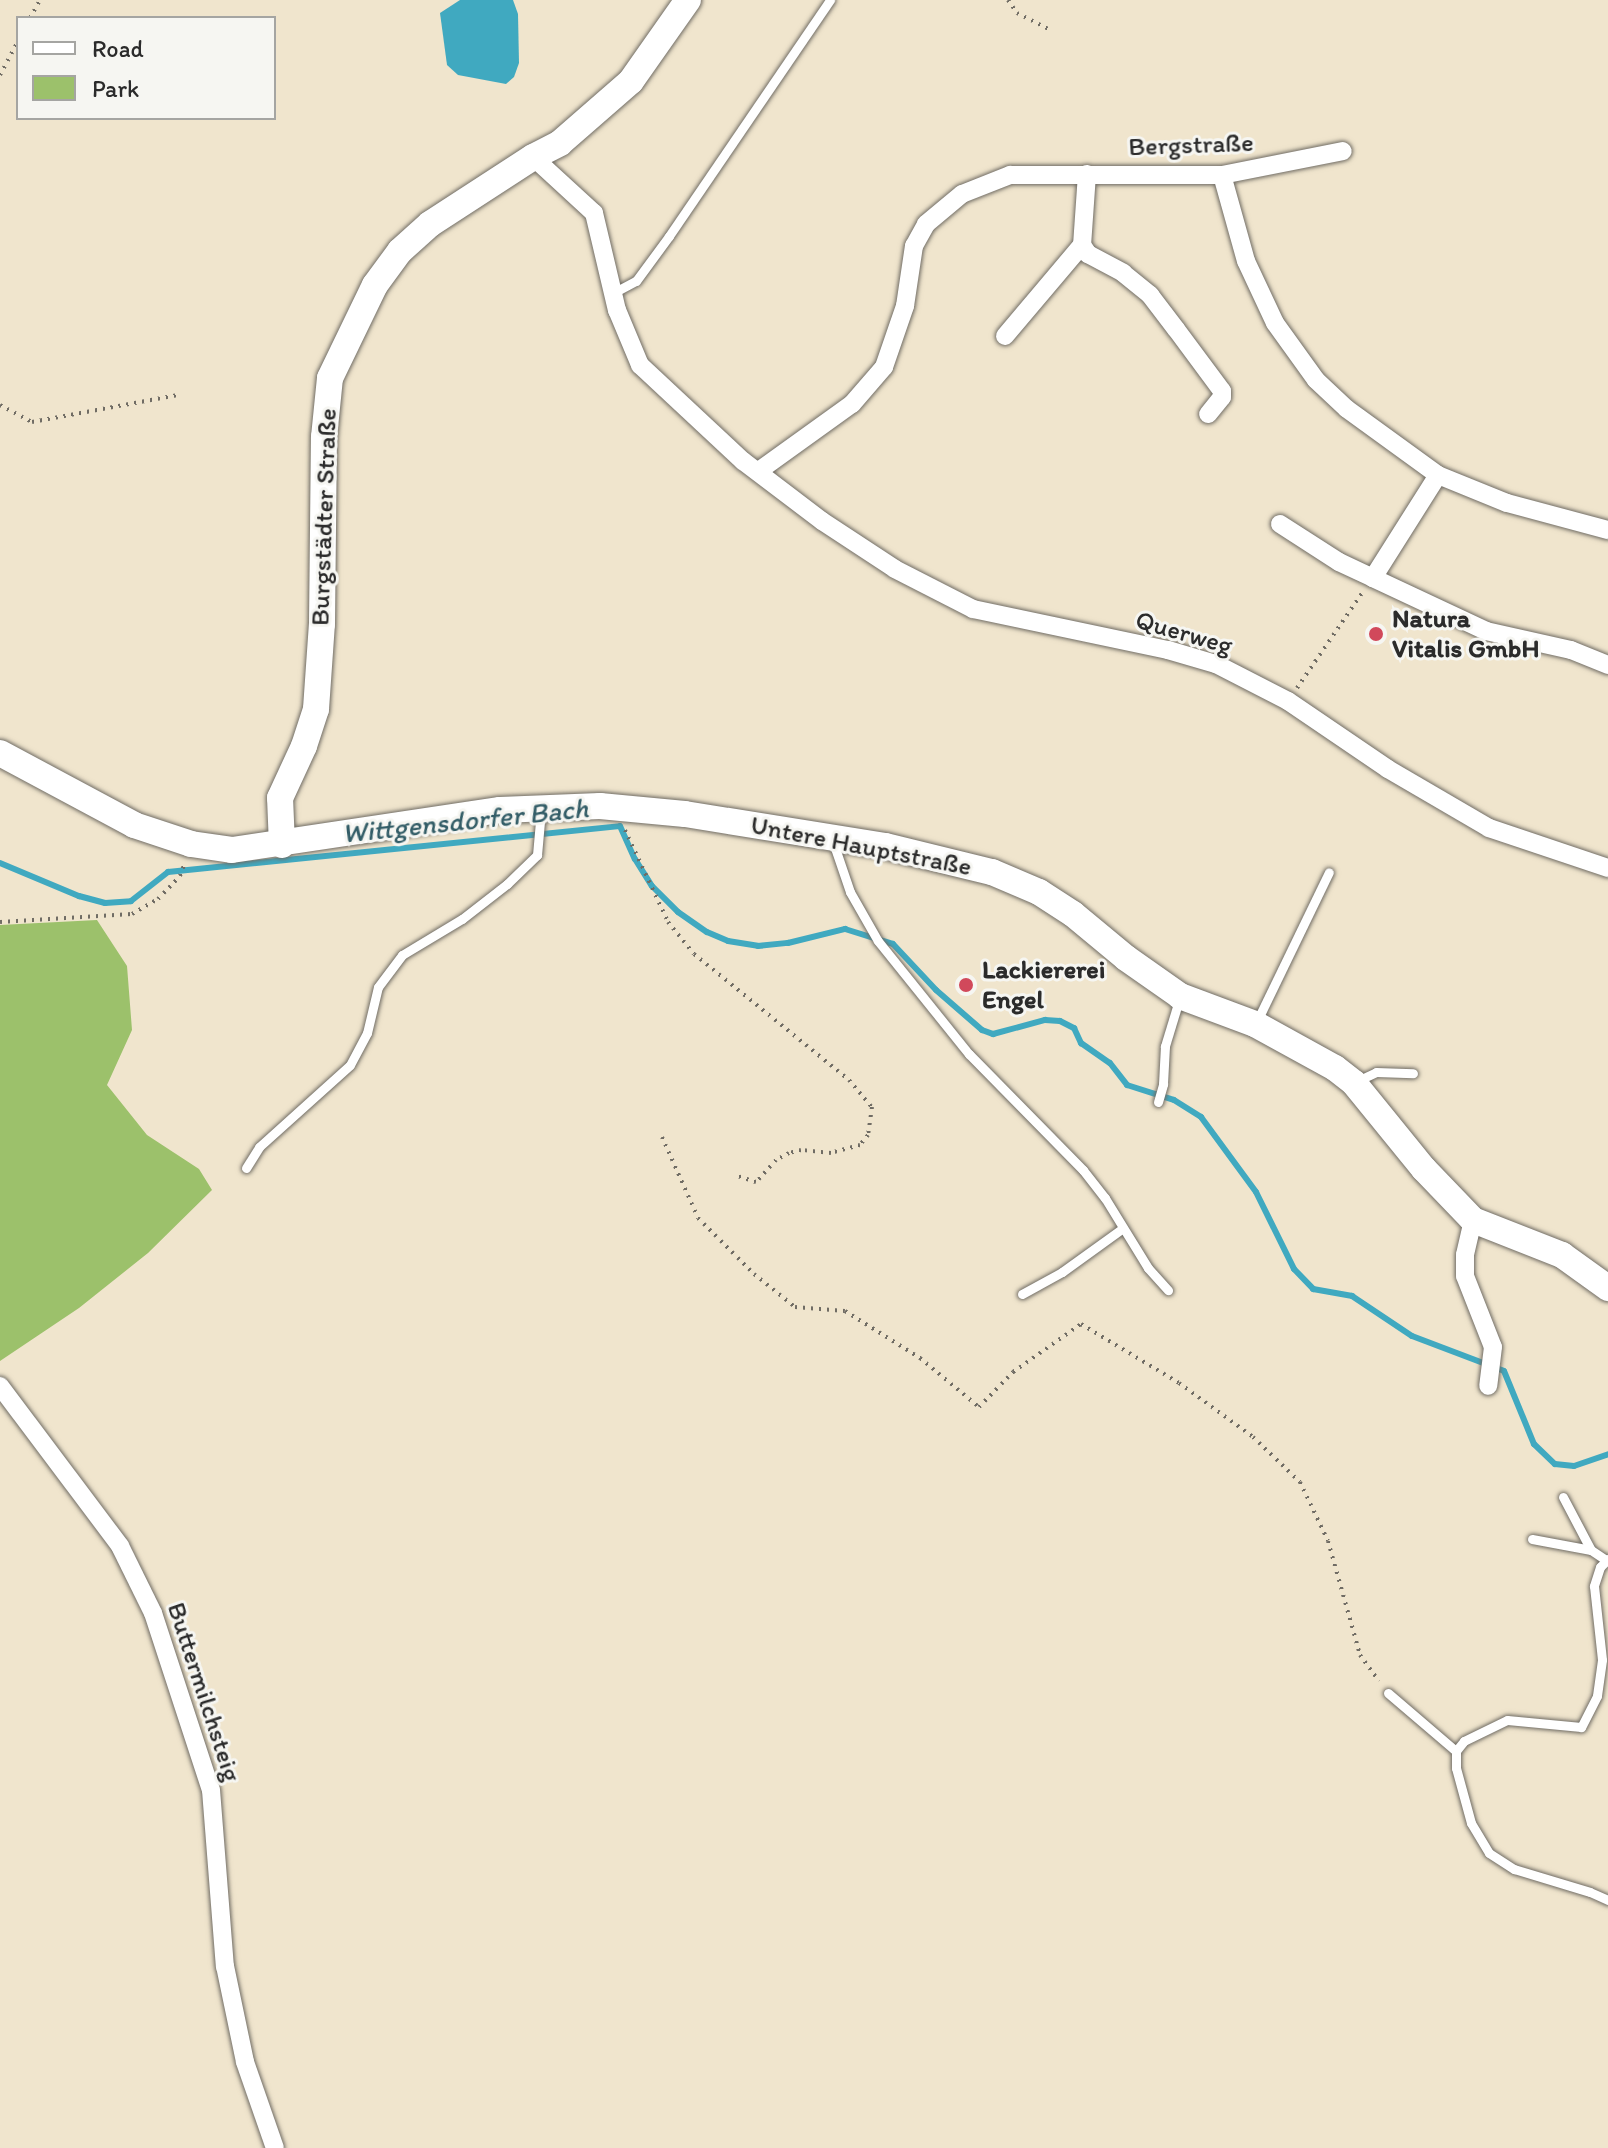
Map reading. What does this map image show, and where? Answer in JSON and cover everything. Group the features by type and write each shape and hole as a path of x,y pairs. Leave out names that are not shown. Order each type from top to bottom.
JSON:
{"street":[{"name":"Burgstädter Straße","path":"282,845 280,798 304,746 316,709 322,624 324,437 330,378 375,285 400,251 430,224 560,143 631,81 688,0"},
{"name":"Bergstraße","path":"760,470 852,404 884,367 905,306 914,246 926,224 945,205 978,186 1010,175 1222,175 1343,151"},
{"name":"Querweg","path":"533,157 594,213 613,293 627,339 640,365 743,461 760,470 822,521 895,569 973,609 1083,635 1168,650 1216,664 1288,701 1388,769 1489,828 1608,868"},
{"path":"1005,336 1082,245 1087,174"},
{"path":"1222,175 1246,261 1275,323 1293,352 1347,409 1438,475 1507,503 1608,530"},
{"path":"1082,245 1088,254 1123,273 1150,295 1184,339 1222,391 1222,397 1208,414"},
{"path":"1373,578 1438,475"},
{"path":"1280,524 1339,562 1486,631 1571,650 1608,665"},
{"name":"Untere Hauptstraße","path":"0,753 100,809 191,844 232,850 282,845 458,816 540,814 613,806 685,814 938,856 992,872 1039,892 1073,914 1126,958 1180,996 1255,1024 1312,1054 1354,1083 1433,1179 1473,1220 1562,1255 1608,1288"},
{"path":"1473,1220 1465,1255 1465,1276 1489,1332 1491,1372"},
{"name":"Buttermilchsteig","path":"0,1386 120,1546 153,1613 211,1790 225,1966 245,2062 275,2148"}],"lane":[{"path":"613,293 636,281 830,0"},
{"path":"246,1168 259,1147 350,1065 367,1033 378,987 402,955 462,919 507,884 537,855 540,814"},
{"path":"832,839 839,869 878,941 969,1054 1083,1170 1168,1290"},
{"path":"1255,1024 1329,872"},
{"path":"1158,1102 1163,1084 1165,1046 1180,996"},
{"path":"1354,1083 1376,1072 1413,1073"},
{"path":"1022,1294 1062,1272 1123,1228"},
{"path":"1563,1497 1591,1550"},
{"path":"1456,1751 1484,1729 1507,1720 1581,1727 1597,1696 1602,1660 1594,1586 1607,1560 1591,1550 1532,1539"},
{"path":"1388,1693 1456,1751 1459,1786 1471,1823 1489,1853 1514,1869 1608,1900"}],"path":[{"path":"1008,0 1017,13 1051,30"},
{"path":"0,75 16,45"},
{"path":"0,405 32,422 177,395"},
{"path":"1288,701 1373,578"},
{"path":"613,806 668,922 694,954 849,1080 872,1107 868,1135 860,1145 831,1153 801,1150 789,1153 776,1160 756,1182 738,1176"},
{"path":"0,922 132,914 158,899 180,876 191,844"},
{"path":"662,1137 698,1218 754,1274 795,1307 845,1311 920,1358 979,1407 1013,1372 1081,1324 1179,1383 1253,1437 1300,1482 1328,1541 1360,1655 1388,1693"}],"green space":[{"path":"97,920 127,966 132,1030 107,1085 147,1135 199,1169 212,1190 148,1253 79,1308 0,1361 0,925"}],"water":[{"path":"460,0 513,0 518,14 519,63 514,77 506,84 458,75 447,65 440,13"}],"waterway":[{"name":"Wittgensdorfer Bach","path":"0,863 79,896 105,903 131,901 168,872 620,826 652,886 678,912 707,932 728,941 758,946 788,943 845,929 893,944 936,990 982,1030 993,1034 1045,1020 1060,1021 1074,1028 1081,1043 1110,1063 1127,1085 1174,1100 1201,1117 1256,1192 1294,1269 1313,1289 1352,1296 1412,1336 1504,1371 1534,1444 1555,1464 1574,1466 1608,1454"}],"place":[{"name":"Natura Vitalis GmbH","path":"1376,634"},
{"name":"Lackiererei Engel","path":"966,985"}]}
